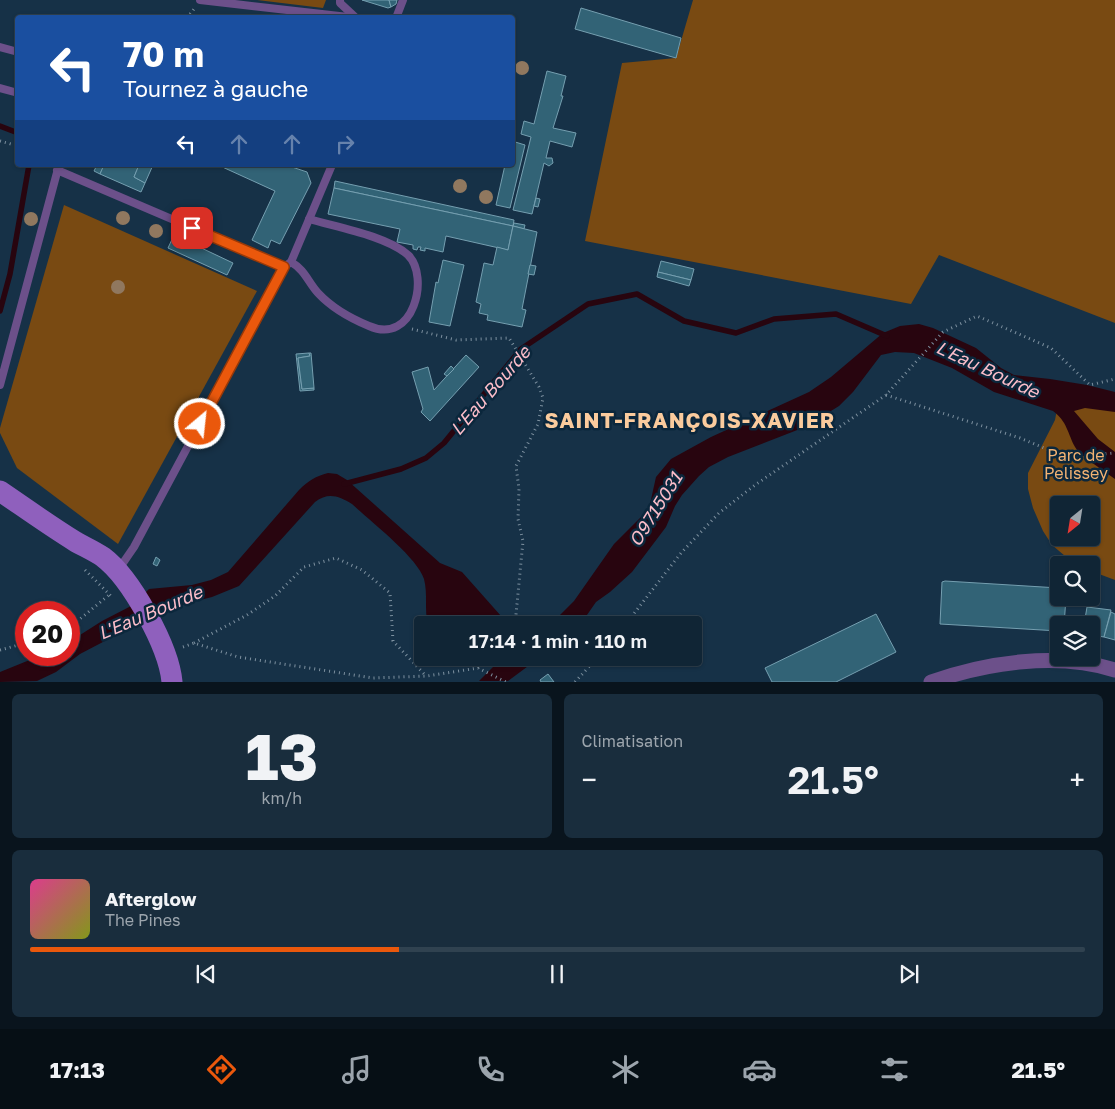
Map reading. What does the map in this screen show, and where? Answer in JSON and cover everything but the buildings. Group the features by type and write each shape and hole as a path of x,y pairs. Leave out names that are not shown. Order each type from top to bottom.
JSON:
{"street":[{"path":"0,491 103,557 115,569 122,594"},
{"path":"77,542 122,594 145,609 162,682"},
{"path":"150,633 165,653 172,682"},
{"path":"931,682 993,664 1018,661 1045,660 1077,663 1115,670"}],"lane":[{"path":"200,0 338,15"},
{"path":"340,0 340,3 354,15"},
{"path":"397,15 403,0"},
{"path":"0,47 15,51"},
{"path":"0,88 15,92"},
{"path":"115,569 123,563 134,547 284,267 291,262 331,167"},
{"path":"0,385 58,168 284,267"},
{"path":"291,262 300,268 318,293 370,327 383,330 400,326 414,306 417,290 415,265 410,256 388,242 309,219"}],"path":[{"path":"0,141 15,145"},
{"path":"632,616 681,553 719,513 755,484 886,395 944,332 952,328 977,316 1051,348 1090,385 1115,379"},
{"path":"400,326 456,340 509,338 539,387 543,398 538,424 516,466 519,489 518,519 523,541 516,616"},
{"path":"886,395 1020,438 1066,457 1114,454"},
{"path":"181,647 194,643 246,615 275,596 304,567 336,558 362,570 390,593 393,641 427,676"},
{"path":"80,621 122,594"},
{"path":"194,643 238,657 374,678 427,676 478,668 506,682"},
{"path":"0,650 15,646"},
{"path":"575,682 590,666"}],"green space":[{"path":"257,0 326,0 323,8"},
{"path":"693,0 1115,0 1115,323 939,255 911,304 585,241 622,63 676,58"},
{"path":"64,205 257,291 118,544 17,468 0,433"},
{"name":"Parc de Pelissey","path":"1060,393 1115,398 1115,580 1100,574 1100,556 1065,556 1053,546 1100,546 1100,496 1050,496 1050,542 1033,508 1028,489 1028,473 1055,420"}],"water":[{"name":"O9715031","path":"919,324 933,328 976,348 1001,368 1014,375 1087,385 1115,392 1115,412 1085,408 1074,411 1098,439 1115,452 1115,479 1087,459 1075,447 1064,423 1053,411 994,392 952,368 914,353 895,352 881,355 853,392 839,406 805,427 728,457 709,467 682,495 666,527 632,572 596,602 586,616 559,616 574,601 614,544 647,511 656,477 671,459 711,437 809,392 831,377 883,333 900,326"},
{"path":"328,473 337,474 347,480 440,563 462,572 501,616 426,616 424,579 412,560 352,504 338,497 329,496 315,502 239,586 212,597 161,610 80,654 80,635 133,605 149,589 192,585 211,580 228,572 299,490 312,479"},
{"path":"15,666 64,666 37,681 0,682 0,672"},
{"path":"494,666 528,666 508,681 479,681"}],"waterway":[{"path":"0,126 15,132"},
{"path":"0,311 10,274 29,167"},
{"name":"L'Eau Bourde","path":"344,484 401,469 426,458 444,443 521,349 588,304 637,294 684,321 736,333 774,319 836,314 887,336"}],"district":[{"name":"SAINT-FRANÇOIS-XAVIER","path":"690,420"}],"route":[{"path":"192,228 284,267 200,424"}]}
